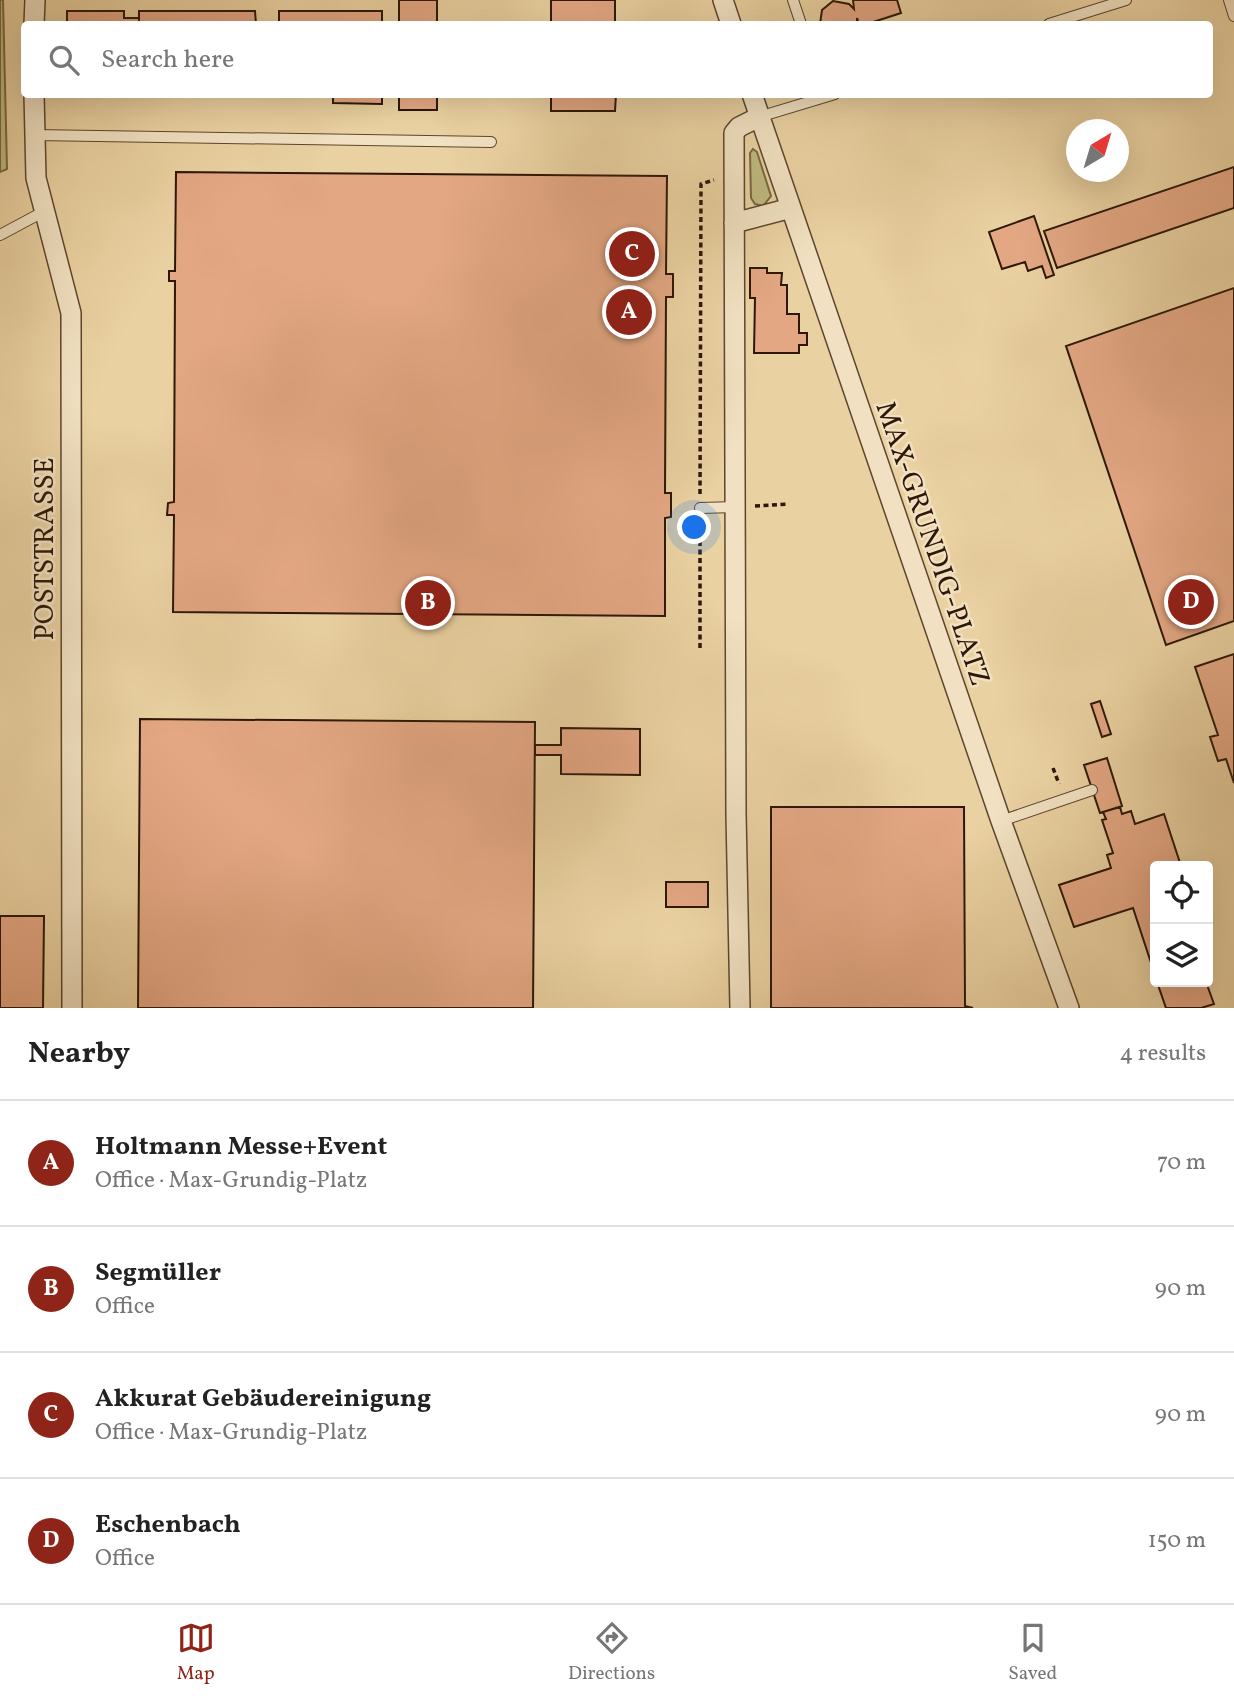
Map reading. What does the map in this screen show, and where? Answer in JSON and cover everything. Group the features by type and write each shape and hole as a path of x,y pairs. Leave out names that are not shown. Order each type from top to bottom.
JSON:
{"street":[{"path":"34,0 34,21"},
{"path":"723,0 730,21"},
{"name":"POSTSTRASSE","path":"34,98 36,178 71,313 72,1008"},
{"name":"MAX-GRUNDIG-PLATZ","path":"753,98 1001,821 1069,1008"},
{"path":"740,1008 735,130 760,117"},
{"path":"734,223 791,208"}],"lane":[{"path":"793,0 800,21"},
{"path":"1059,21 1126,0"},
{"path":"1229,0 1234,16"},
{"path":"760,117 822,98"},
{"path":"33,135 491,142"},
{"path":"0,235 43,212"},
{"path":"700,508 736,507"},
{"path":"1001,821 1092,790"}],"path":[{"path":"700,648 701,184 734,181"},
{"path":"736,507 789,504"}],"shaded area":[{"path":"0,0 3,0 7,169 0,172"},
{"path":"753,149 757,152 771,196 763,206 755,204 751,198 750,153"}],"building":[{"path":"399,0 437,0 437,21 399,21"},
{"path":"551,0 615,0 615,21 551,21"},
{"path":"853,0 897,0 901,13 876,21 858,21 857,18 857,21 820,21 822,10 833,1 849,4 854,9"},
{"path":"67,11 124,11 124,18 139,18 139,21 67,21"},
{"path":"139,11 255,11 256,21 139,21"},
{"path":"279,11 382,11 382,21 279,21"},
{"path":"333,98 382,98 382,104 333,103"},
{"path":"399,98 437,98 437,110 399,110"},
{"path":"551,98 616,98 615,111 551,111"},
{"path":"1234,167 1234,208 1057,268 1044,231"},
{"path":"176,172 667,176 666,274 673,274 673,297 666,297 665,493 671,493 671,517 665,518 665,616 173,612 174,515 167,515 168,503 174,502 175,281 169,281 169,271 175,271"},
{"path":"1034,216 1054,275 1046,278 1042,266 1028,271 1025,262 1002,269 989,232"},
{"path":"750,268 767,268 767,273 782,273 781,285 787,285 787,314 799,314 799,333 807,333 807,345 799,345 799,353 754,353 755,298 750,298"},
{"path":"1234,288 1234,621 1166,645 1066,346"},
{"path":"1234,654 1234,783 1226,759 1218,761 1210,737 1218,735 1195,667"},
{"path":"1100,701 1111,734 1102,737 1091,704"},
{"path":"140,719 535,722 533,1008 138,1008"},
{"path":"561,728 640,729 640,775 561,774 561,755 535,755 535,745 561,745"},
{"path":"1107,758 1122,806 1100,813 1084,765"},
{"path":"771,807 964,807 965,1006 973,1008 771,1008"},
{"path":"1120,807 1122,814 1131,811 1135,824 1164,814 1179,861 1150,861 1150,960 1133,908 1074,927 1059,885 1111,868 1107,855 1113,853 1102,820 1106,819 1103,812"},
{"path":"666,882 708,882 708,907 666,907"},
{"path":"0,916 44,916 43,1008 0,1008"},
{"path":"1159,987 1208,987 1214,1004 1201,1008 1166,1008"}],"place":[{"name":"Akkurat Gebäudereinigung","path":"632,254"},
{"name":"Holtmann Messe+Event","path":"629,312"},
{"name":"Eschenbach","path":"1191,602"},
{"name":"Segmüller","path":"428,603"}]}
